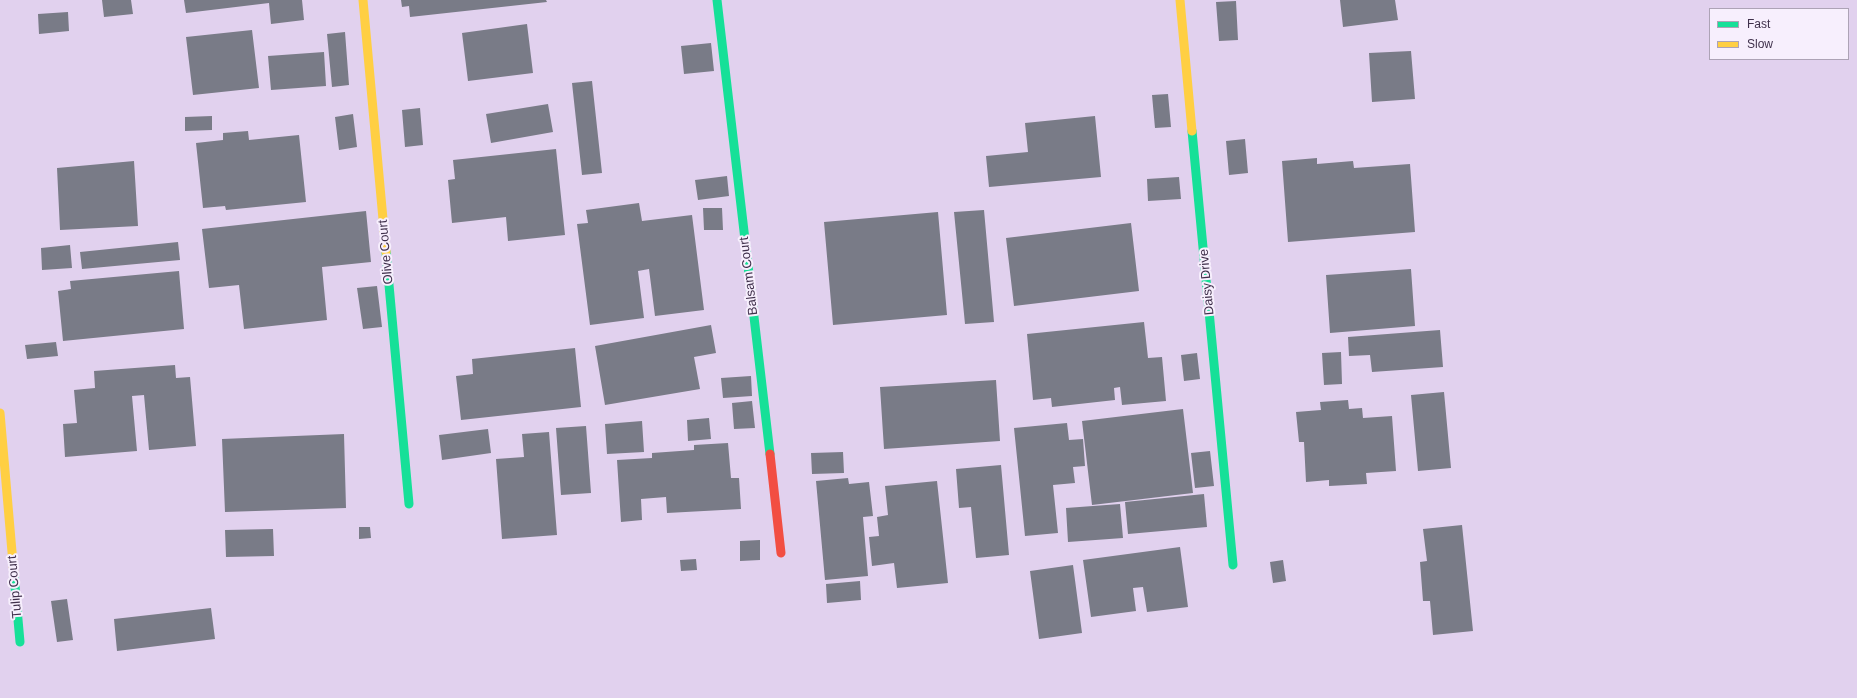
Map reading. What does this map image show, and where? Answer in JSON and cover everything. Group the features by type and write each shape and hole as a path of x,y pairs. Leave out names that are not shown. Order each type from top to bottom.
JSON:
{"street":[{"name":"Olive Court","path":"363,0 409,504"},
{"name":"Balsam Court","path":"717,0 781,553"},
{"name":"Daisy Drive","path":"1180,0 1233,565"},
{"name":"Tulip Court","path":"0,413 20,642"}],"building":[{"path":"102,0 131,0 133,14 104,17"},
{"path":"184,0 302,0 304,20 271,24 269,3 186,13"},
{"path":"401,0 546,0 547,2 410,17 409,6 402,7"},
{"path":"1340,0 1395,0 1398,20 1343,27"},
{"path":"1236,1 1238,40 1219,41 1216,2"},
{"path":"68,12 69,31 39,34 38,14"},
{"path":"527,24 533,73 468,81 462,33"},
{"path":"252,30 259,88 193,95 186,37"},
{"path":"345,32 349,85 332,87 327,34"},
{"path":"711,43 714,71 684,74 681,46"},
{"path":"1411,51 1415,99 1372,102 1369,53"},
{"path":"324,52 326,86 271,90 268,56"},
{"path":"592,81 602,173 582,175 572,83"},
{"path":"1168,94 1171,127 1155,128 1152,95"},
{"path":"548,104 553,132 491,143 486,114"},
{"path":"420,108 423,145 405,147 402,110"},
{"path":"353,114 357,147 339,150 335,117"},
{"path":"212,116 212,130 185,131 185,117"},
{"path":"1095,116 1101,177 989,187 986,156 1028,152 1025,123"},
{"path":"248,131 249,140 299,135 306,202 226,210 225,206 203,208 196,143 223,140 223,133"},
{"path":"1245,139 1248,173 1229,175 1226,141"},
{"path":"556,149 565,235 508,241 506,217 452,223 448,180 455,179 453,160"},
{"path":"1317,158 1317,164 1353,161 1354,168 1410,164 1415,232 1288,242 1282,161"},
{"path":"134,161 138,226 60,230 57,168"},
{"path":"727,176 729,196 698,200 695,180"},
{"path":"1179,177 1181,199 1148,201 1147,179"},
{"path":"639,203 642,221 692,215 704,310 655,316 649,269 638,271 644,318 590,325 577,224 588,223 586,210"},
{"path":"703,208 722,208 723,230 704,230"},
{"path":"984,210 994,322 965,324 954,212"},
{"path":"366,211 371,262 322,267 327,320 244,329 239,285 209,288 202,229"},
{"path":"938,212 947,315 833,325 824,222"},
{"path":"1131,223 1139,291 1014,306 1006,238"},
{"path":"178,242 180,260 82,269 80,252"},
{"path":"70,245 72,268 42,270 41,248"},
{"path":"1411,269 1415,326 1330,333 1326,275"},
{"path":"179,271 184,329 63,341 58,291 71,289 70,281"},
{"path":"377,286 382,327 363,329 357,288"},
{"path":"1144,322 1148,358 1162,357 1166,401 1122,405 1120,387 1114,388 1115,400 1052,407 1051,398 1033,400 1027,334"},
{"path":"711,325 716,353 694,357 700,389 605,405 595,346"},
{"path":"1440,330 1443,367 1372,372 1370,355 1349,356 1348,337"},
{"path":"56,342 58,356 27,359 25,345"},
{"path":"575,348 581,407 461,420 456,376 473,374 472,359"},
{"path":"1341,352 1342,384 1324,385 1322,353"},
{"path":"1197,353 1200,379 1184,381 1181,355"},
{"path":"175,365 176,378 190,377 196,446 149,450 144,395 132,396 137,451 65,457 63,424 77,423 74,390 95,388 94,371"},
{"path":"751,376 752,396 723,398 721,378"},
{"path":"996,380 1000,441 884,449 880,387"},
{"path":"1444,392 1451,468 1418,471 1411,395"},
{"path":"1348,400 1349,409 1362,408 1363,418 1392,416 1396,471 1366,473 1367,484 1329,486 1329,480 1306,482 1304,442 1299,442 1296,412 1321,410 1320,402"},
{"path":"752,401 755,428 734,429 732,403"},
{"path":"1183,409 1193,493 1092,505 1082,421"},
{"path":"709,418 711,439 688,441 687,420"},
{"path":"642,421 644,452 607,454 605,424"},
{"path":"1067,423 1069,440 1083,439 1085,466 1073,467 1075,483 1053,485 1058,533 1025,536 1014,428"},
{"path":"586,426 591,493 561,495 556,428"},
{"path":"488,429 491,453 442,460 439,435"},
{"path":"549,432 557,535 502,539 496,459 524,457 522,434"},
{"path":"344,434 346,508 225,512 222,439"},
{"path":"728,443 731,478 739,478 741,509 667,513 666,497 641,499 642,520 621,522 617,460 652,458 652,453 694,450 694,445"},
{"path":"1210,451 1214,486 1195,488 1191,453"},
{"path":"843,452 844,473 812,474 811,453"},
{"path":"1001,465 1009,555 976,558 971,507 959,508 956,469"},
{"path":"848,478 849,484 869,482 873,516 863,517 868,576 825,580 816,481"},
{"path":"937,481 948,583 897,588 894,563 872,566 869,537 879,536 877,517 888,515 885,486"},
{"path":"1204,494 1207,527 1128,534 1125,502"},
{"path":"1120,504 1123,538 1068,542 1066,508"},
{"path":"1462,525 1473,631 1433,635 1430,601 1423,601 1420,562 1427,561 1423,529"},
{"path":"359,527 370,527 371,538 359,539"},
{"path":"273,529 274,556 226,557 225,530"},
{"path":"760,540 760,560 740,561 740,541"},
{"path":"1180,547 1188,607 1147,612 1143,587 1133,588 1136,611 1091,617 1083,560"},
{"path":"696,559 697,570 681,571 680,560"},
{"path":"1283,560 1286,581 1273,583 1270,562"},
{"path":"1073,565 1082,633 1039,639 1030,571"},
{"path":"860,581 861,600 827,603 826,584"},
{"path":"67,599 73,640 57,642 51,601"},
{"path":"211,608 215,639 117,651 114,619"}],"traffic: fast":[{"path":"717,0 770,454"},
{"path":"1192,131 1233,565"},
{"path":"386,252 409,504"},
{"path":"14,575 20,642"}],"traffic: slow":[{"path":"363,0 386,252"},
{"path":"1180,0 1192,131"},
{"path":"0,413 14,575"}],"traffic: jam":[{"path":"770,454 781,553"}]}
